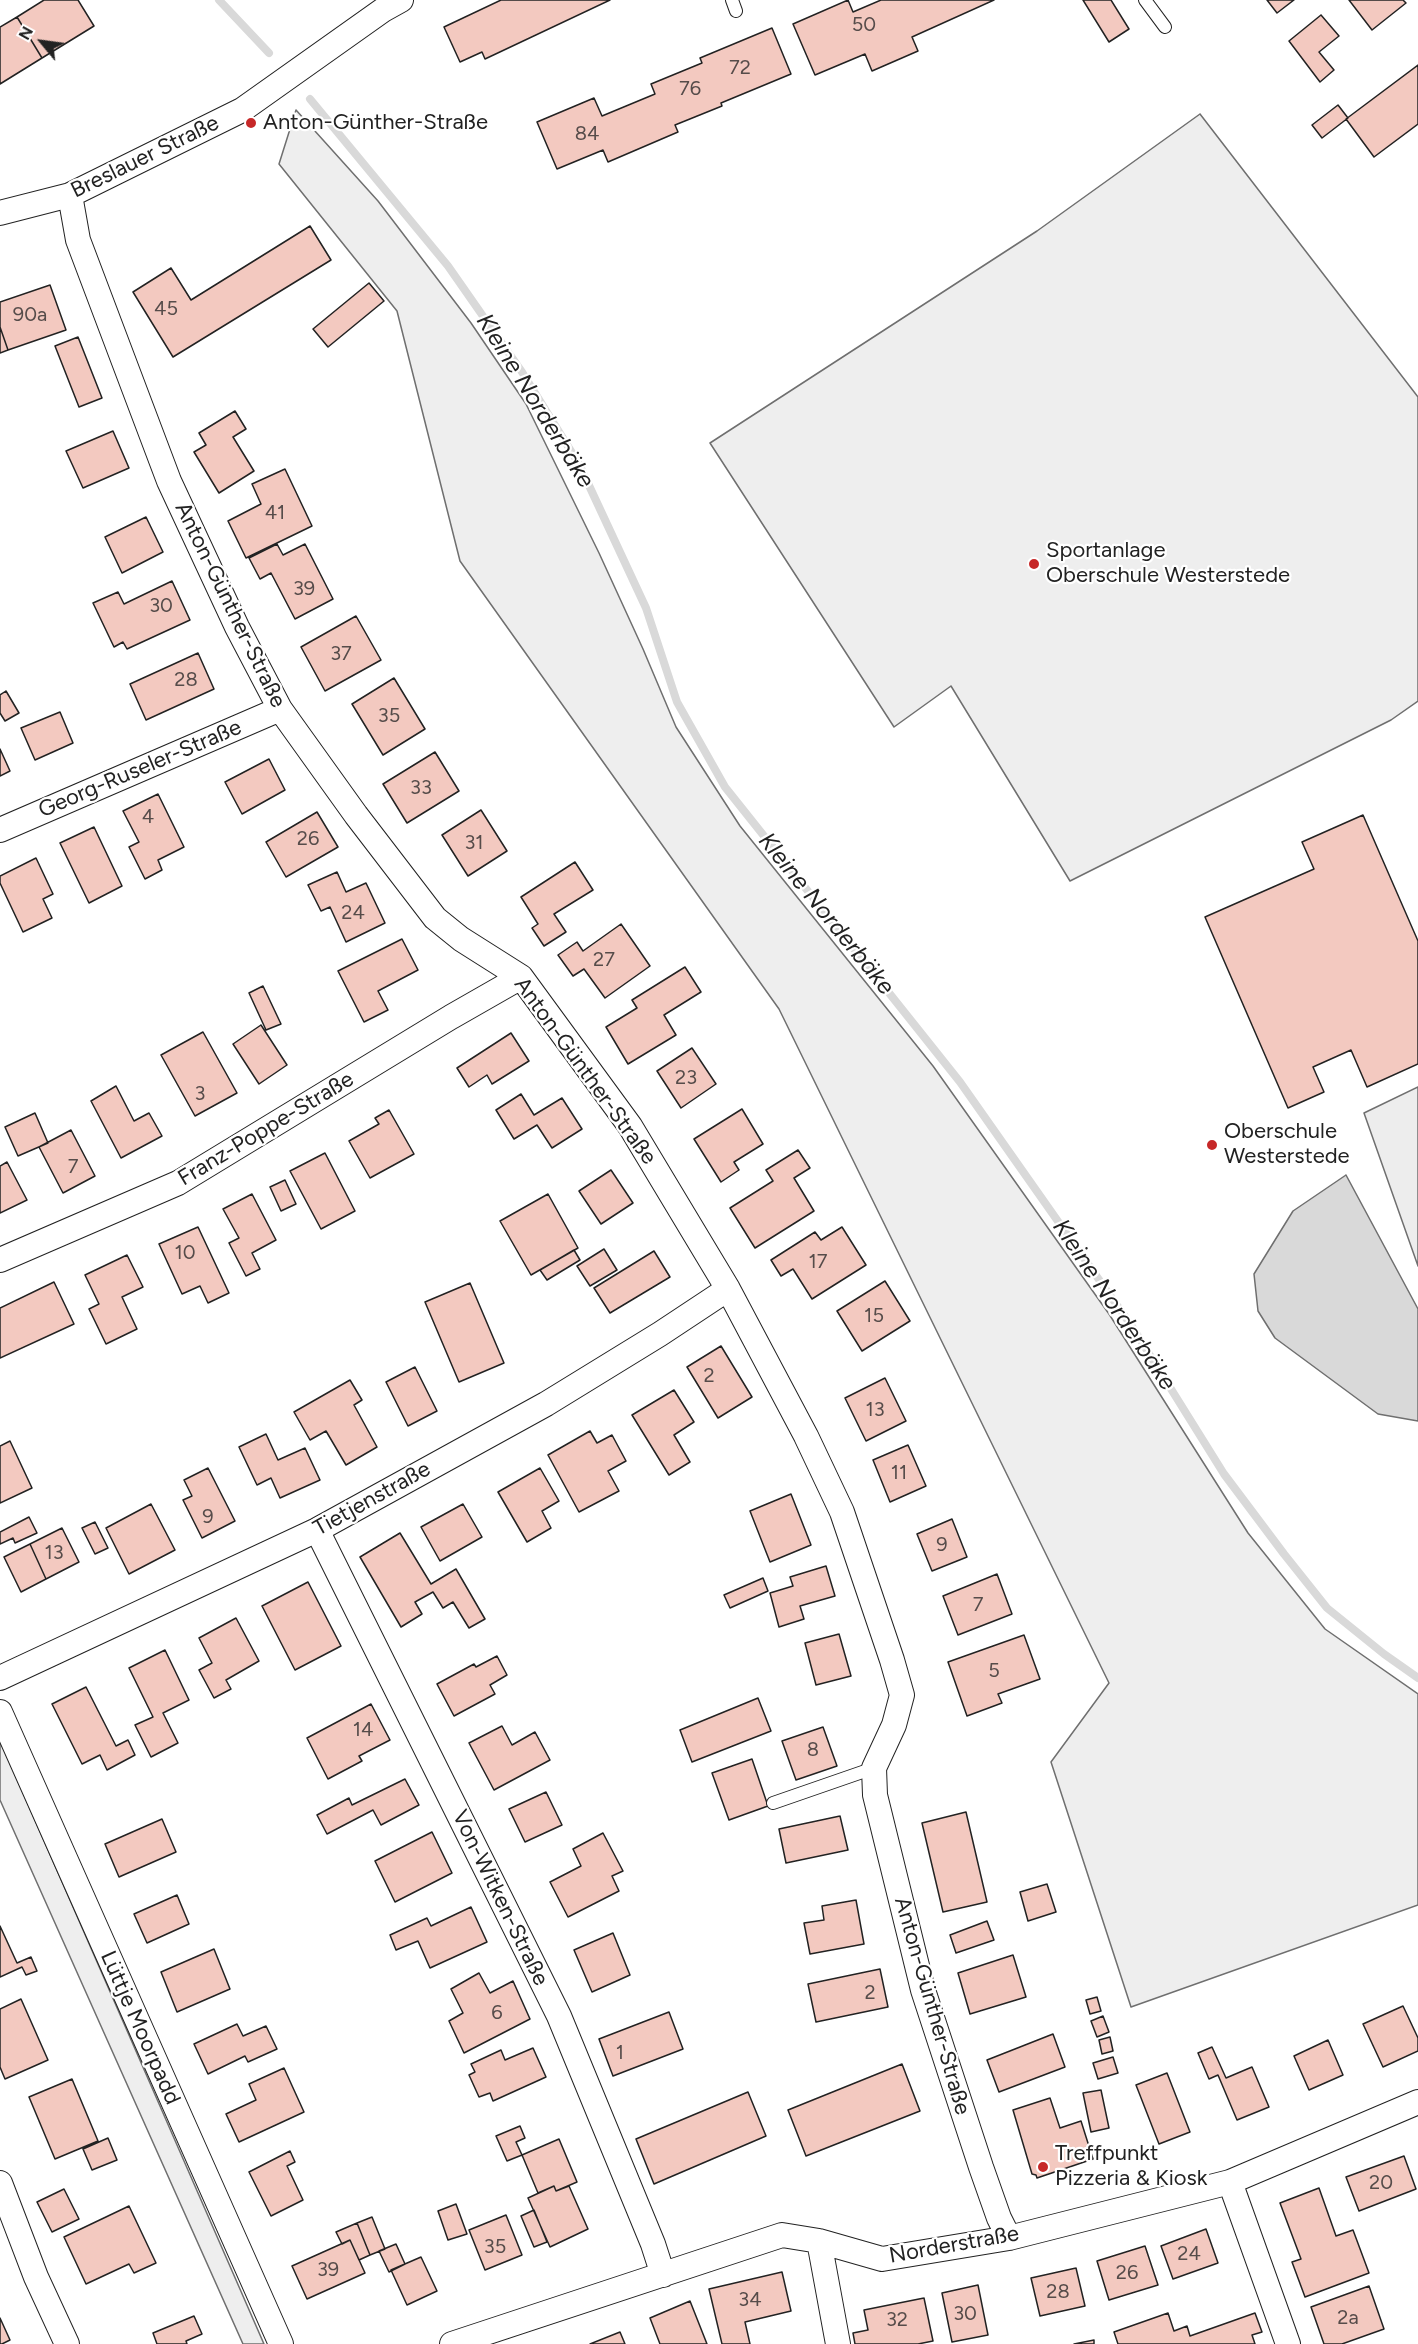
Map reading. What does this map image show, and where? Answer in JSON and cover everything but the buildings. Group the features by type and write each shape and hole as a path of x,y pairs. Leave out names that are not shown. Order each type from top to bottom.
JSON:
{"street":[{"name":"Breslauer Straße","path":"0,213 70,195 242,110 400,0"},
{"name":"Anton-Günther-Straße","path":"70,195 78,240 169,481 231,616 280,709 356,815 435,918 461,939 521,977 630,1126 728,1289 806,1436 842,1512 902,1695 894,1725 874,1768 875,1795 923,1990 981,2167 999,2218 1009,2238"},
{"name":"Georg-Ruseler-Straße","path":"0,830 280,709"},
{"name":"Franz-Poppe-Straße","path":"0,1260 178,1183 521,977"},
{"name":"Tietjenstraße","path":"0,1678 317,1530 546,1404 728,1289"},
{"name":"Von-Witken-Straße","path":"317,1530 559,2016 653,2244 663,2275"},
{"name":"Lüttje Moorpadd","path":"0,1712 281,2344"},
{"name":"Norderstraße","path":"452,2344 782,2235 819,2241 882,2259 1009,2238 1230,2181 1418,2102"},
{"path":"1230,2181 1288,2344"},
{"path":"0,2183 36,2277 67,2344"},
{"path":"819,2241 838,2344"}],"lane":[{"path":"1145,0 1165,27"},
{"path":"773,1803 874,1768"}],"shaded area":[{"path":"296,110 378,201 471,323 526,404 599,553 676,727 740,826 933,1066 1109,1314 1248,1533 1325,1629 1418,1694 1418,1905 1131,2007 1051,1762 1109,1683 779,1009 460,561 397,311 279,164"},
{"name":"Sportanlage Oberschule Westerstede","path":"1200,114 1418,397 1418,701 1391,720 1070,881 951,686 894,727 710,443 1037,231"},
{"name":"Oberschule Westerstede","path":"1418,1087 1418,1266 1364,1113"},
{"path":"1346,1175 1418,1309 1418,1421 1378,1414 1275,1338 1258,1311 1254,1274 1293,1211"},
{"path":"0,1740 264,2344 243,2344 0,1800"}],"waterway":[{"name":"Kleine Norderbäke","path":"219,0 269,53"},
{"name":"Kleine Norderbäke","path":"310,99 448,266 522,372 579,464 646,608 677,702 725,787 960,1082 1133,1328 1224,1474 1284,1554 1327,1608 1418,1678"}],"place":[{"name":"Anton-Günther-Straße","path":"251,123"},
{"name":"Sportanlage Oberschule Westerstede","path":"1034,564"},
{"name":"Oberschule Westerstede","path":"1212,1145"},
{"name":"Treffpunkt Pizzeria & Kiosk","path":"1043,2167"}]}
